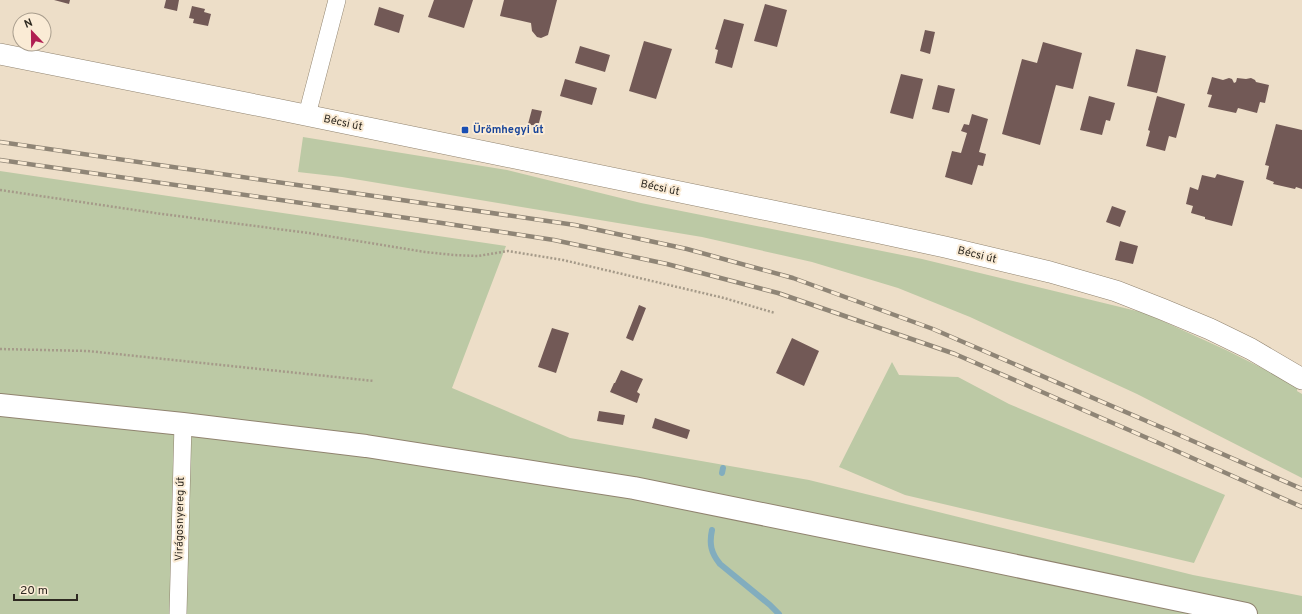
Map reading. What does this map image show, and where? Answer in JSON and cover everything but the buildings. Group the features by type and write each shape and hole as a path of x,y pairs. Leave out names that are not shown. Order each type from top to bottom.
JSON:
{"main road":[{"path":"0,405 182,424 366,446 634,488 1246,614"}],"street":[{"path":"307,115 337,0"},
{"name":"Bécsi út","path":"0,54 307,115 894,236 1050,272 1116,292 1169,312 1251,349 1302,379"},
{"name":"Virágosnyereg út","path":"178,614 182,424"}],"path":[{"path":"0,190 162,214 309,233 425,252 478,256 508,251 563,260 655,281 724,298 775,313"},
{"path":"0,349 88,351 374,381"}],"green space":[{"path":"303,137 507,170 641,203 922,259 1145,313 1226,350 1298,386 1297,391 1302,394 1302,478 1137,394 970,317 898,288 812,262 702,237 342,177 298,172"},
{"path":"0,171 506,246 452,388 570,438 809,480 1193,575 1302,596 1302,614 0,614"},
{"path":"892,362 899,375 958,377 1009,404 1225,495 1194,563 905,495 839,467"}],"waterway":[{"path":"722,473 723,468"},
{"path":"712,530 712,548 720,564 779,614"}],"railway":[{"path":"0,142 575,225 687,249 793,278 933,329 1302,489"},
{"path":"0,160 554,240 667,264 778,293 955,354 1302,507"}],"place":[{"name":"Ürömhegyi út","path":"465,130"}]}
